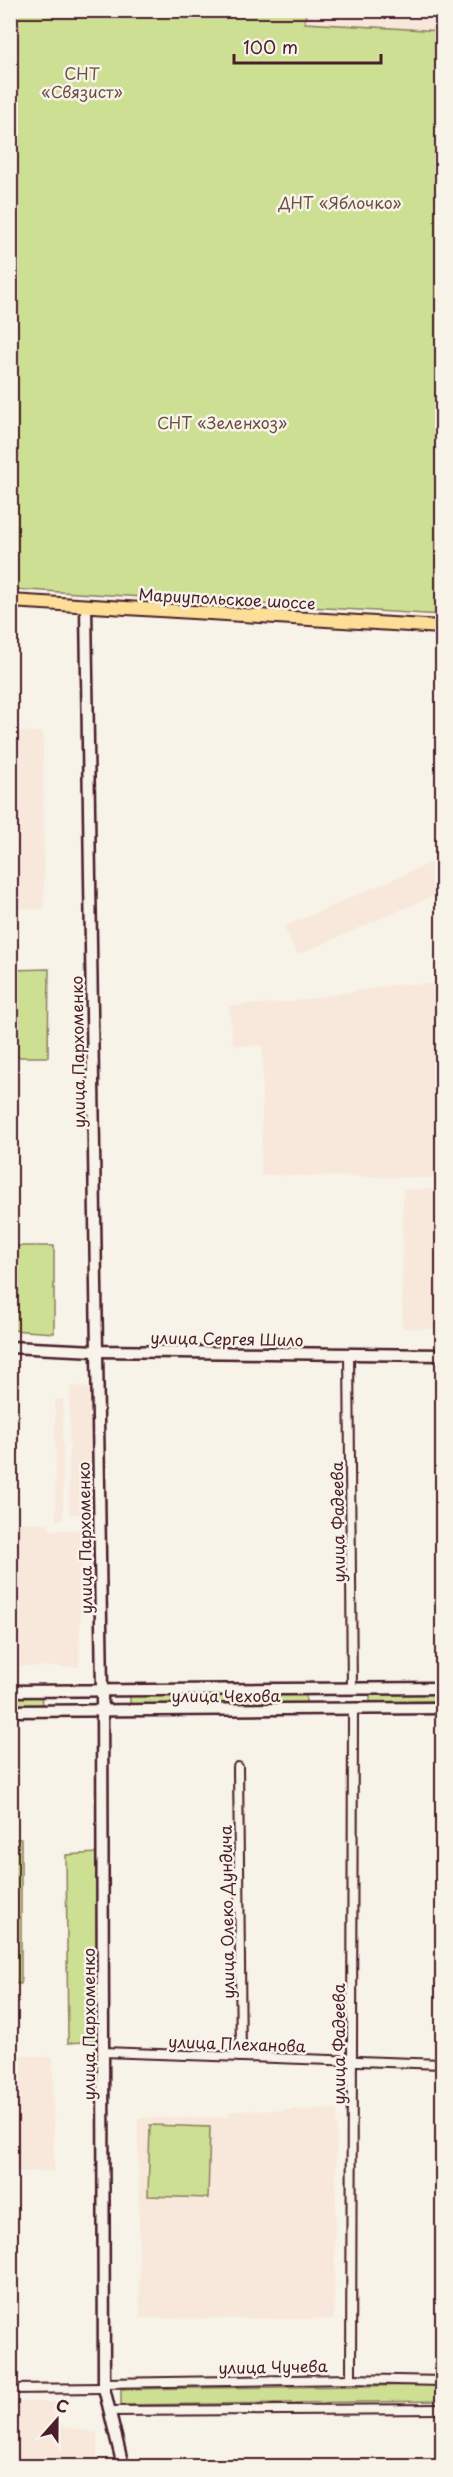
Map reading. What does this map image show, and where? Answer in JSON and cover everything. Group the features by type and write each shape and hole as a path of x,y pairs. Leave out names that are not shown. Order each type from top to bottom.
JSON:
{"main road":[{"name":"Мариупольское шоссе","path":"10,601 442,627"}],"street":[{"name":"улица Пархоменко","path":"86,607 102,1690 104,2385 123,2466"},
{"name":"улица Сергея Шило","path":"10,1347 96,1351 442,1355"},
{"name":"улица Фадеева","path":"349,1354 352,1689"},
{"name":"улица Чехова","path":"10,1691 442,1688"},
{"path":"352,1689 353,1710"},
{"name":"улица Чехова","path":"10,1711 442,1708"},
{"name":"улица Фадеева","path":"351,2379 353,1710"},
{"name":"улица Олеко Дундича","path":"238,1767 241,2057"},
{"name":"улица Плеханова","path":"103,2052 442,2064"},
{"name":"улица Чучева","path":"10,2388 351,2379 442,2381"},
{"path":"109,2411 442,2409"}],"shaded area":[{"path":"284,11 442,11 442,31 305,23 305,12"},
{"path":"10,731 43,732 44,909 11,909"},
{"path":"442,858 442,892 297,955 284,927"},
{"path":"400,984 442,984 442,1178 261,1175 263,1046 233,1045 229,1006 291,1002"},
{"path":"403,1189 442,1189 442,1329 402,1328"},
{"path":"70,1386 89,1387 91,1513 69,1514"},
{"path":"55,1399 63,1400 63,1519 56,1520"},
{"path":"11,1522 48,1523 50,1530 96,1531 82,1532 79,1667 11,1666"},
{"path":"11,2055 53,2057 54,2171 11,2172"},
{"path":"337,2109 334,2319 140,2318 138,2118 229,2117 229,2111"},
{"path":"11,2402 57,2402 58,2425 97,2433 97,2466 11,2466"}],"green space":[{"path":"10,11 306,12 305,23 442,31 442,615 11,589"},
{"path":"49,969 48,1057 11,1057 11,970"},
{"path":"10,1246 54,1246 54,1333 11,1330"},
{"path":"442,1692 442,1701 370,1702 370,1693"},
{"path":"10,1695 41,1695 42,1706 11,1706"},
{"path":"130,1695 306,1695 306,1704 130,1704"},
{"path":"11,1839 21,1839 21,1984 11,1983"},
{"path":"97,1853 99,2041 68,2043 66,1855"},
{"path":"150,2125 210,2127 208,2198 148,2196"},
{"path":"442,2385 442,2401 121,2405 121,2389"}],"park label":[{"name":"СНТ «Связист»","path":"82,82"},
{"name":"ДНТ «Яблочко»","path":"340,202"},
{"name":"СНТ «Зеленхоз»","path":"222,422"}]}
